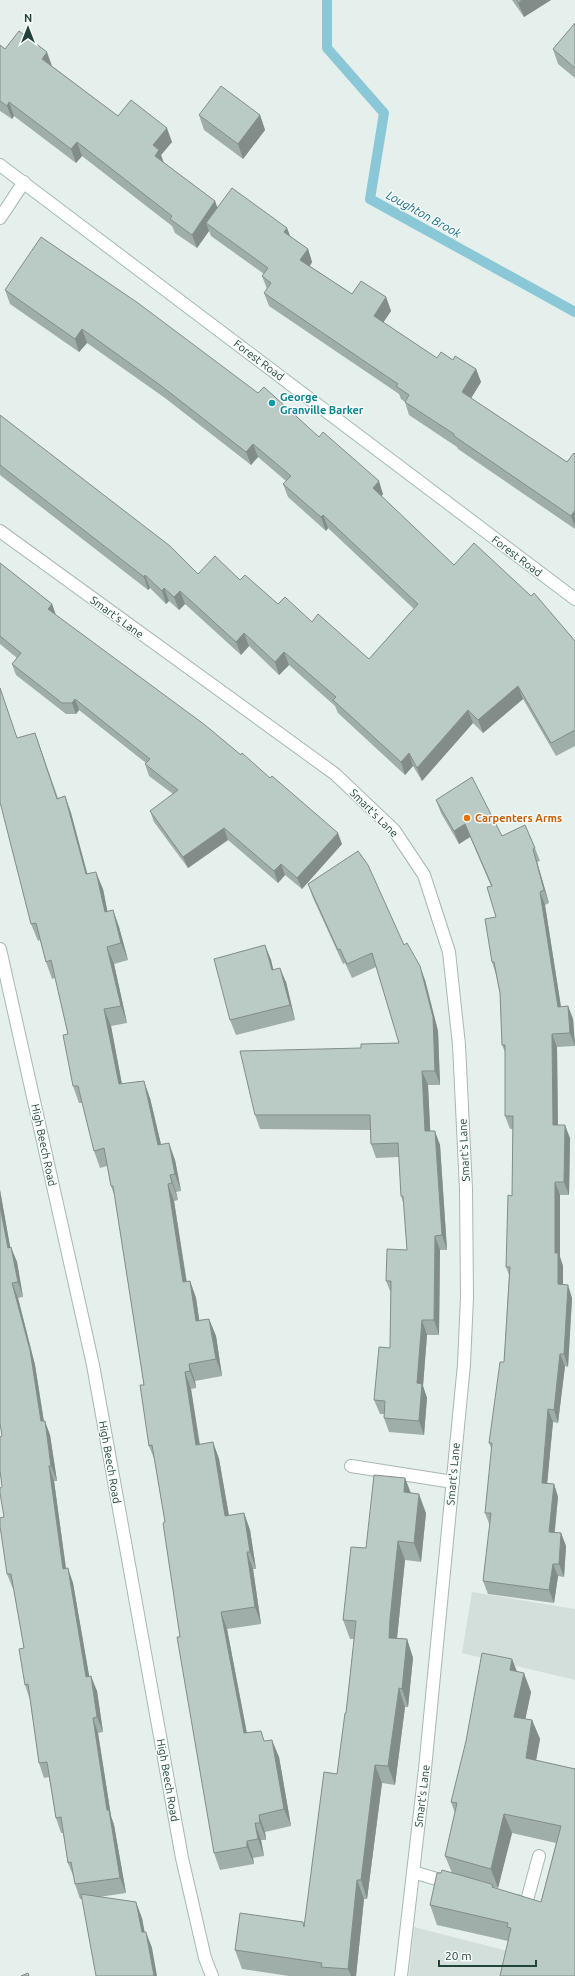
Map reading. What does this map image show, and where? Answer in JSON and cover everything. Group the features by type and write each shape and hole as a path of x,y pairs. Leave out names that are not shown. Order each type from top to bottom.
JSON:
{"street":[{"name":"Forest Road","path":"0,165 575,599"},
{"path":"0,218 24,182"},
{"name":"Smart's Lane","path":"0,531 335,774 394,830 424,875 449,952 459,1045 466,1189 467,1297 464,1364 426,1761 401,1976"},
{"name":"High Beech Road","path":"0,949 92,1365 182,1858 206,1958 212,1976"},
{"path":"351,1466 453,1482"},
{"path":"503,1898 526,1904 538,1856"},
{"path":"413,1872 458,1885"}],"shaded area":[{"path":"472,1592 575,1609 575,1680 462,1653"},
{"path":"414,1927 512,1952 575,1976 409,1976"}],"building":[{"path":"575,23 575,68 553,49"},
{"path":"19,31 47,52 42,59 118,116 131,100 167,128 153,145 159,150 155,156 215,201 192,235 170,219 172,216 77,142 71,149 9,102 7,106 0,101 0,45 5,49"},
{"path":"221,86 260,115 238,144 199,115"},
{"path":"232,188 287,228 284,232 308,249 300,260 352,294 361,281 386,297 374,316 437,358 441,352 453,360 455,356 476,369 462,392 567,462 574,453 575,510 571,516 454,436 454,434 405,402 409,395 396,386 398,384 264,293 271,283 262,276 268,268 206,223"},
{"path":"41,237 138,303 258,393 264,387 319,437 323,432 379,481 373,488 454,565 474,543 531,596 534,593 575,641 575,730 551,743 518,686 478,720 468,710 417,768 409,753 401,762 333,700 336,697 284,652 275,662 244,633 236,642 180,591 174,597 164,588 162,591 145,575 144,577 0,465 0,415 170,546 198,574 215,556 240,580 245,575 278,604 285,597 312,622 318,614 369,659 418,604 323,515 321,517 283,484 291,476 253,444 246,452 160,385 82,329 75,339 5,290"},
{"path":"0,563 52,604 48,609 205,725 241,755 242,753 270,778 272,776 338,833 297,878 281,864 274,871 224,828 183,857 150,811 178,790 145,764 150,759 75,699 72,703 62,703 12,664 21,653 0,636"},
{"path":"0,688 17,738 35,733 57,799 65,796 86,874 96,872 105,912 113,910 121,943 107,947 121,1006 104,1009 119,1084 144,1081 158,1145 169,1143 175,1174 170,1175 172,1183 168,1184 183,1282 190,1281 196,1321 209,1319 216,1359 189,1364 190,1371 185,1372 196,1445 213,1442 225,1516 244,1513 250,1552 247,1552 255,1607 221,1612 244,1733 261,1731 264,1741 272,1740 284,1809 259,1815 260,1823 255,1823 258,1839 247,1841 247,1847 214,1853 177,1637 180,1637 163,1523 165,1522 152,1445 149,1446 140,1385 144,1385 113,1186 111,1186 104,1148 94,1151 78,1086 73,1086 63,1035 68,1034 51,960 46,962 36,923 31,924 0,802"},
{"path":"472,777 502,836 525,825 535,848 533,849 544,890 540,892 558,1007 568,1006 570,1033 552,1034 553,1125 565,1125 564,1182 555,1182 555,1253 558,1253 558,1284 568,1285 564,1354 560,1354 554,1410 548,1409 542,1483 554,1484 549,1532 561,1533 559,1564 553,1564 549,1590 483,1581 491,1513 485,1513 492,1443 489,1443 500,1362 504,1362 510,1267 506,1267 508,1195 512,1196 513,1116 505,1116 505,1045 502,1045 500,993 494,962 492,962 485,919 496,917 487,887 492,886 465,824 454,831 436,800"},
{"path":"358,851 368,865 404,945 407,943 420,966 433,1017 435,1071 422,1071 425,1131 435,1131 442,1235 435,1236 434,1320 422,1320 417,1383 422,1384 419,1421 384,1418 385,1401 374,1400 379,1347 390,1348 391,1281 386,1281 387,1249 407,1250 403,1196 401,1196 398,1143 371,1144 370,1115 255,1115 240,1051 361,1048 361,1044 399,1043 372,953 347,964 340,949 338,950 308,884"},
{"path":"265,945 272,970 280,968 290,1005 230,1020 214,959"},
{"path":"0,1206 8,1248 11,1247 18,1282 12,1283 30,1350 41,1421 45,1421 51,1466 49,1466 63,1569 68,1568 86,1677 91,1676 97,1717 93,1718 107,1810 109,1810 120,1878 75,1884 71,1862 68,1863 61,1817 56,1818 47,1762 39,1763 28,1684 25,1685 19,1649 24,1648 11,1574 7,1574 0,1526 0,1518 4,1517 0,1493 0,1488 2,1487 0,1470 0,1437 2,1436 0,1423"},
{"path":"374,1475 405,1478 404,1492 419,1494 414,1543 398,1541 389,1638 407,1639 402,1689 399,1688 388,1766 375,1765 361,1880 357,1880 348,1969 321,1967 322,1963 235,1950 240,1913 303,1922 304,1927 324,1772 337,1774 346,1713 356,1621 343,1620 351,1547 366,1548"},
{"path":"482,1653 512,1659 510,1670 524,1673 514,1717 532,1720 526,1758 575,1769 575,1976 500,1976 511,1928 507,1927 508,1923 430,1905 437,1873 441,1873 442,1870 488,1883 493,1885 492,1887 541,1902 561,1826 504,1814 491,1869 445,1856 457,1803 451,1802 466,1741"},
{"path":"81,1894 136,1902 142,1932 146,1932 154,1976 96,1976"},
{"path":"28,1973 29,1976 21,1976"}],"waterway":[{"name":"Loughton Brook","path":"327,0 327,48 384,113 370,199 575,312"}],"place":[{"name":"George Granville Barker","path":"272,403"},
{"name":"Carpenters Arms","path":"467,818"}]}
